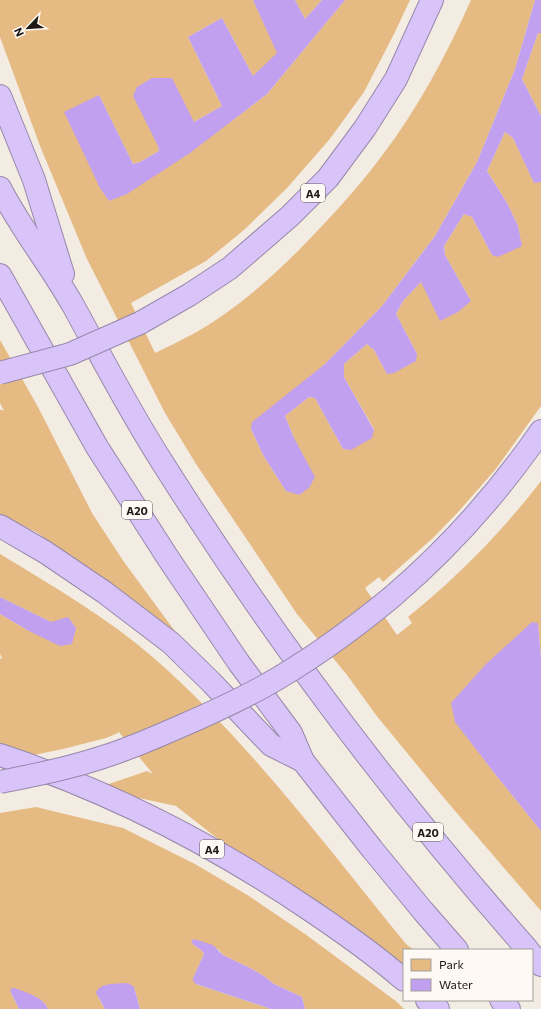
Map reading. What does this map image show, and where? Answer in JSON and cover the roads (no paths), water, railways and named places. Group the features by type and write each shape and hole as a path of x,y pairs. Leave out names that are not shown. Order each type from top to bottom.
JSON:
{"highway":[{"name":"A4","path":"0,373 70,354 140,323 189,295 230,268 290,216 328,178 365,128 396,80 432,0"},
{"name":"A20","path":"0,96 34,180 72,305"},
{"name":"A20","path":"0,188 72,305 163,464 280,639 392,787 441,848 527,949"},
{"name":"A20","path":"0,275 97,447 168,558 239,663 291,733 303,761 376,854 456,949"},
{"path":"0,782 103,758 143,743 223,708 262,688 299,666 369,617 449,543 494,493 541,431"},
{"path":"0,526 45,552 104,592 171,643 211,682 271,745 303,761"},
{"name":"A4","path":"0,755 36,767 94,790 200,842 266,880 340,930 403,979"},
{"path":"533,956 541,965"},
{"path":"428,1001 438,1009"},
{"path":"502,1001 509,1009"}],"water":[{"path":"253,0 295,0 305,19 322,0 345,0 267,94 190,153 127,194 109,201 100,188 64,112 99,95 133,164 140,162 159,151 158,146 133,96 137,87 152,78 172,78 194,122 222,106 188,37 222,18 253,76 277,53"},
{"path":"535,0 541,0 541,33 538,33 522,79 541,116 541,182 534,183 513,138 505,132 487,171 507,203 518,226 522,246 498,257 492,255 472,217 464,214 444,246 445,255 471,301 458,312 440,321 421,282 403,301 396,314 417,354 416,361 394,373 387,374 374,350 367,344 344,364 344,377 374,430 372,438 351,450 343,449 315,398 309,397 285,416 294,438 315,477 309,488 299,495 286,491 263,455 251,429 252,422 325,364 382,306 435,236 477,162 515,69"},
{"path":"0,597 51,622 68,617 76,628 72,644 60,646 29,631 0,614"},
{"path":"532,622 538,623 541,659 541,831 455,722 451,703 486,664"},
{"path":"194,939 213,945 223,955 250,968 274,984 302,997 305,1009 271,1009 196,984 193,981 193,978 204,954 192,943 191,941"},
{"path":"128,983 134,987 140,1009 105,1009 96,993 98,989 109,984"},
{"path":"12,988 29,993 38,998 46,1005 48,1009 19,1009 10,991"}]}
